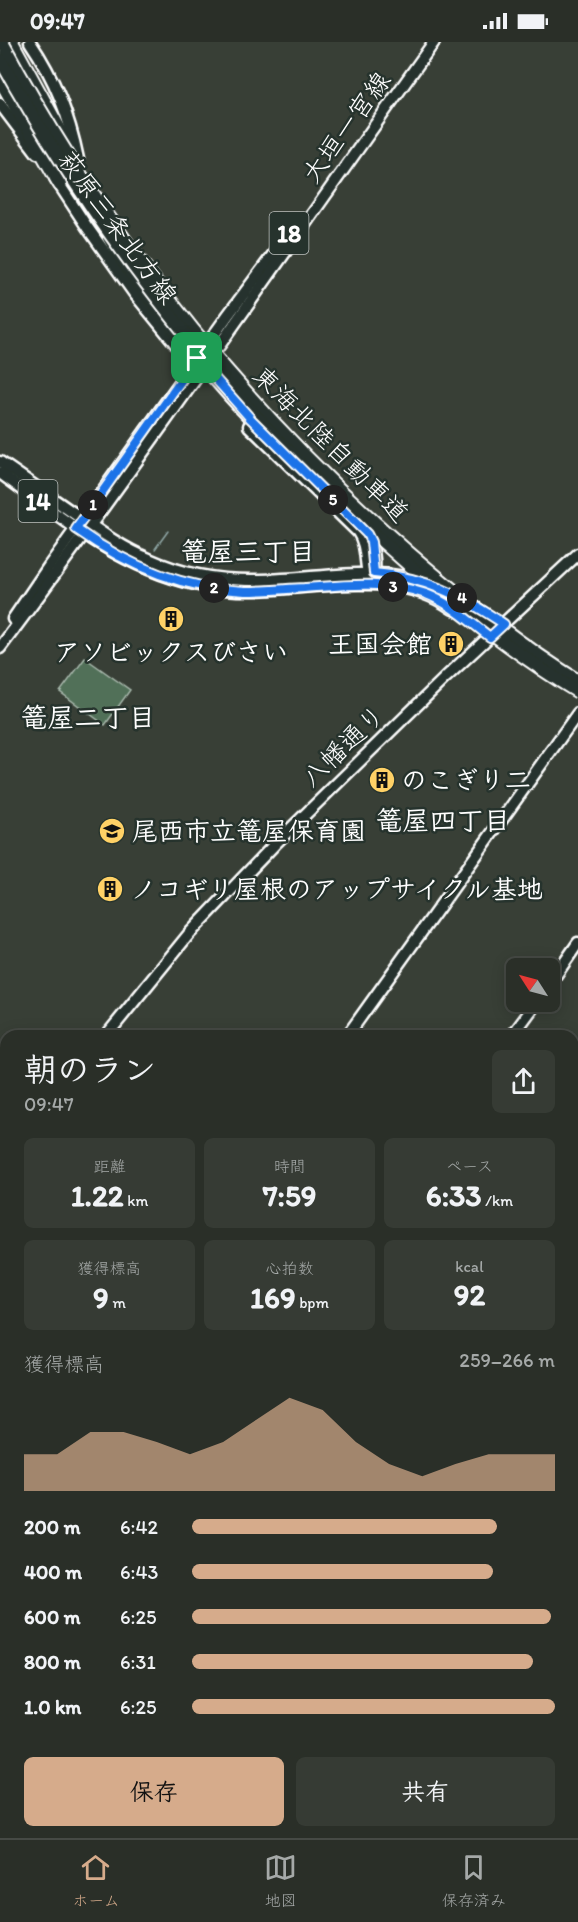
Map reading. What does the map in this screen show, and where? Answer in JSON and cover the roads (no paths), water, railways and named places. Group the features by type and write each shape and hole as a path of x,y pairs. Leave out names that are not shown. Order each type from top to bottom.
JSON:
{"highway":[{"name":"東海北陸自動車道","path":"2,42 44,116 111,221 191,327 246,392 332,483 392,538 470,604 523,644 578,681"},
{"path":"12,42 80,166"},
{"name":"東海北陸自動車道","path":"0,59 35,121 99,220 176,323 238,398 325,489 404,561 464,611 542,669 578,692"},
{"path":"0,80 60,185"}],"main road":[{"name":"萩原三条北方線","path":"30,42 44,63 66,111 80,166 94,207 115,251 198,366"},
{"name":"大垣一宮線","path":"0,648 426,42"},
{"name":"大垣一宮線","path":"198,366 434,42"},
{"name":"萩原三条北方線","path":"0,105 60,185 134,293 246,424 358,532 371,573 371,584"},
{"name":"14","path":"0,462 84,527 112,552 145,569 181,581 213,588 261,590 371,584 403,588 434,597 578,698"},
{"name":"14","path":"0,473 84,527 168,567 201,576 230,580 261,580 371,573 415,579 442,588 504,624 578,676"},
{"name":"大垣一宮線","path":"0,639 49,566 84,527"},
{"name":"八幡通り","path":"111,1030 212,909 321,798 578,554"},
{"path":"351,1030 578,713"},
{"path":"560,969 578,943"},
{"path":"516,1030 530,1012"}],"waterway":[{"path":"155,549 168,531"}],"place":[{"name":"アソビックスびさい","path":"171,619"},
{"name":"王国会館","path":"451,644"},
{"name":"のこぎり二","path":"382,780"},
{"name":"尾西市立篭屋保育園","path":"112,831"},
{"name":"ノコギリ屋根のアップサイクル基地","path":"110,889"}],"district":[{"name":"篭屋三丁目","path":"248,551"},
{"name":"篭屋二丁目","path":"88,717"},
{"name":"篭屋四丁目","path":"443,820"}]}
